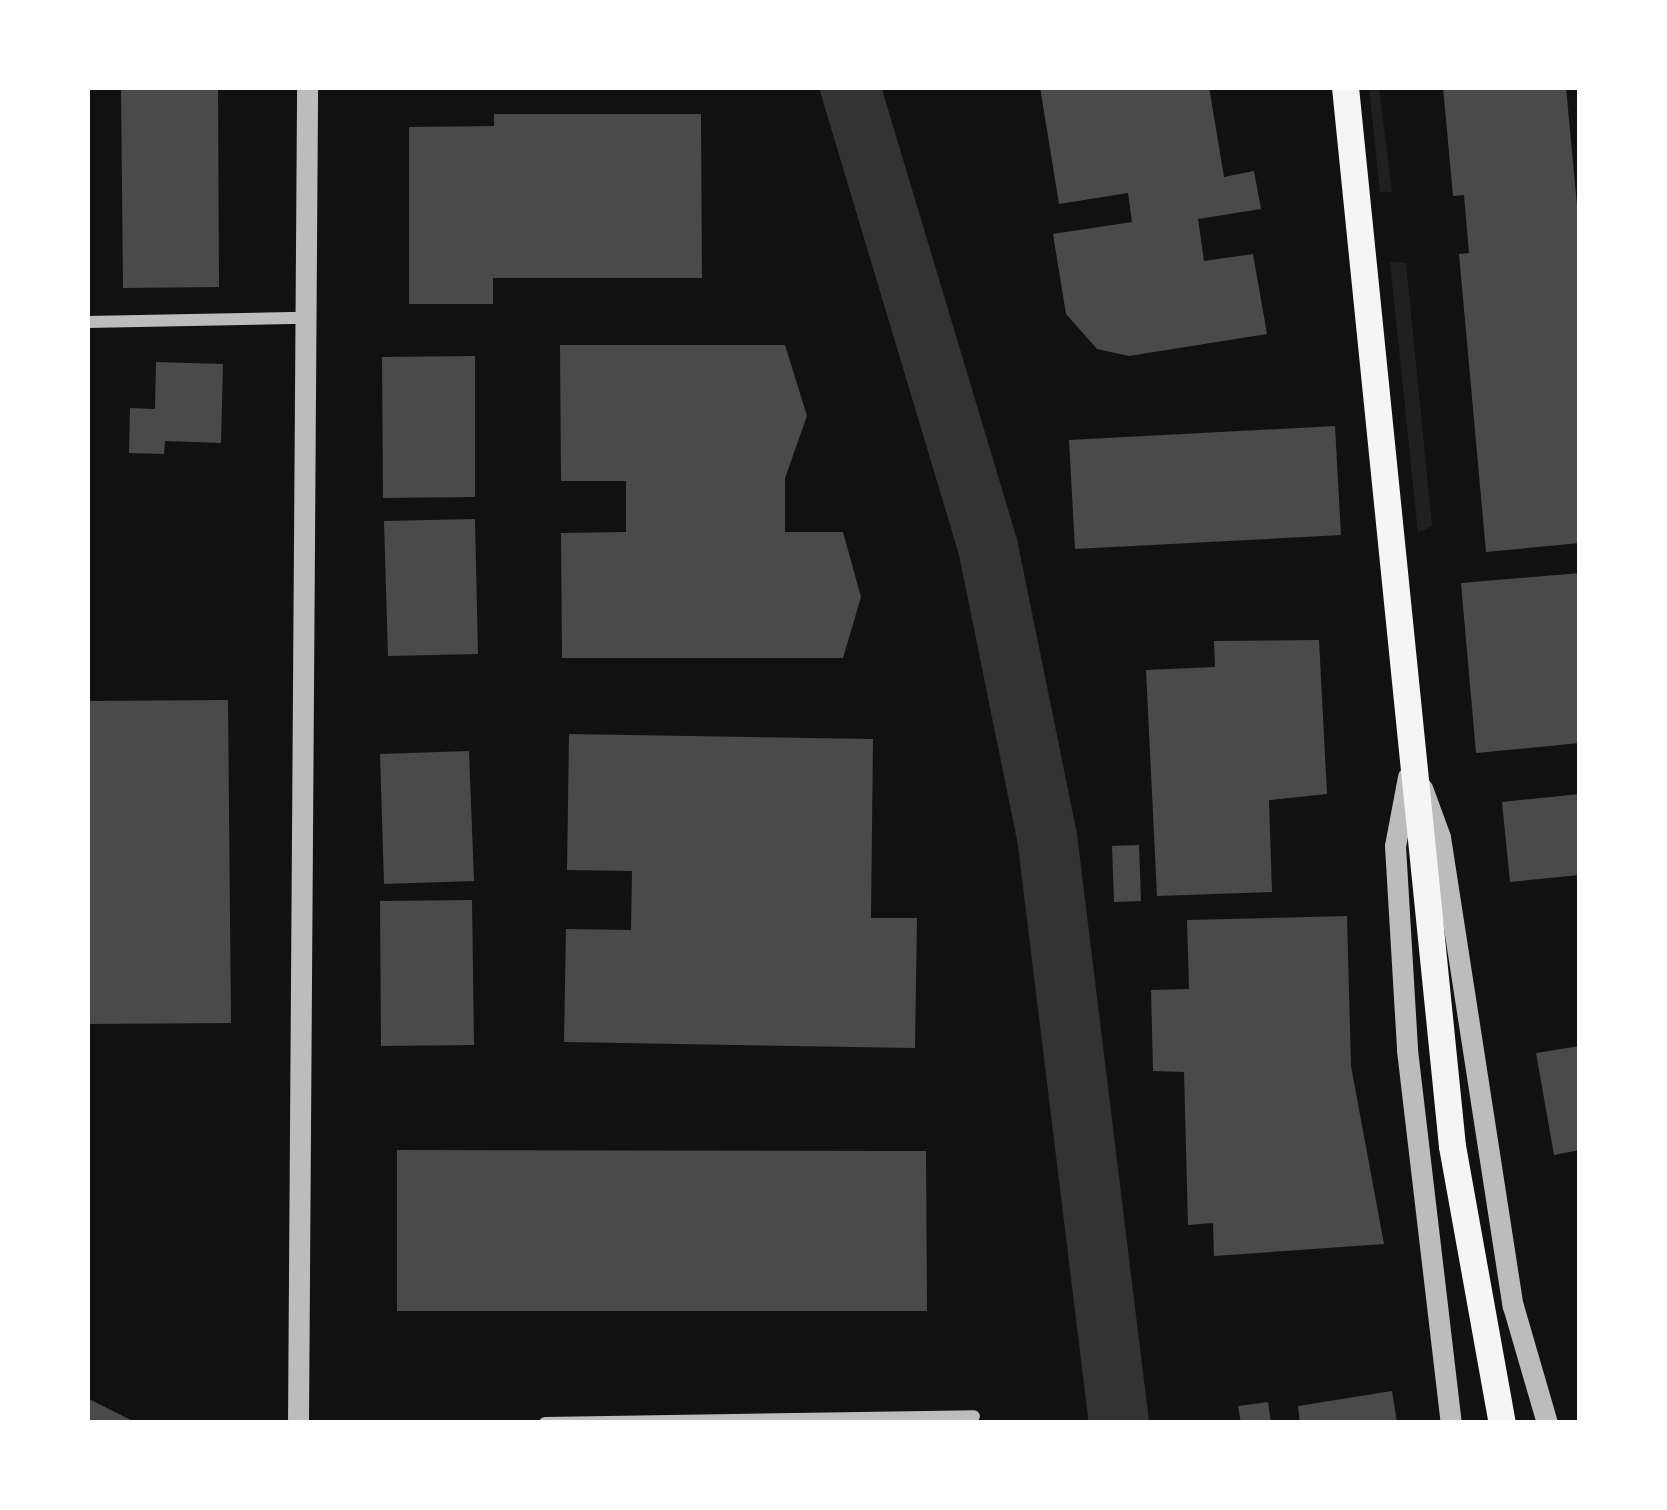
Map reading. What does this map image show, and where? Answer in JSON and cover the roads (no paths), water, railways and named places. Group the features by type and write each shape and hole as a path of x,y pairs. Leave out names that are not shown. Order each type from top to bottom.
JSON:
{"main road":[{"path":"1345,87 1468,1267 1502,1423"}],"street":[{"path":"298,1423 307,87"},
{"path":"87,322 304,318"},
{"path":"1412,759 1395,846 1407,1050 1451,1423"},
{"path":"1412,759 1441,837 1513,1306 1547,1423"},
{"path":"545,1423 974,1417"}],"waterway":[{"path":"850,87 988,547 1047,836 1119,1423"}]}
